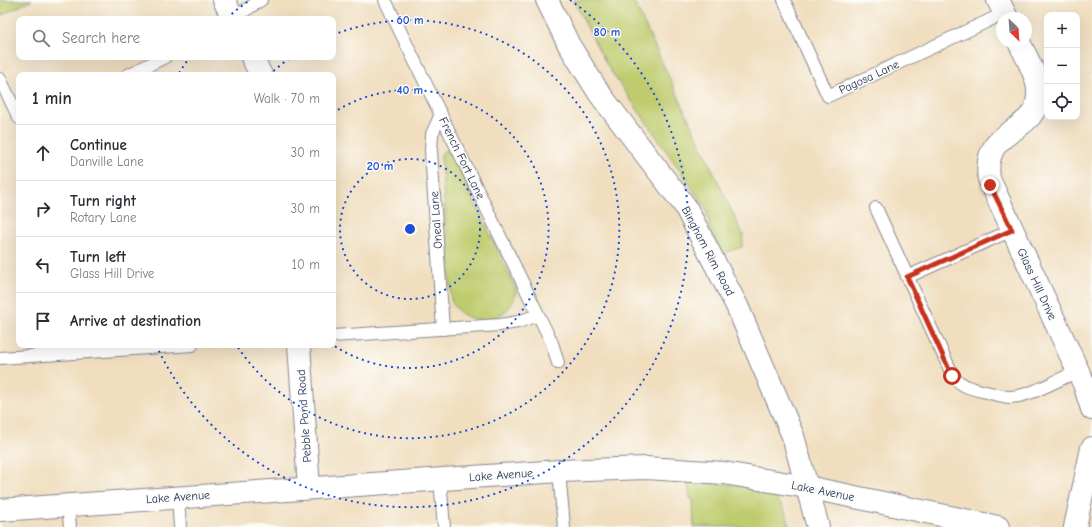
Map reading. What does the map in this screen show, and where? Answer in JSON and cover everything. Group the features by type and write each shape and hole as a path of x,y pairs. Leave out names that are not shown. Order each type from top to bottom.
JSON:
{"street":[{"name":"Bingham Rim Road","path":"547,0 569,45 599,93 686,206 737,306 793,436 818,527"},
{"name":"Glass Hill Drive","path":"1022,48 1036,80 1038,89 1036,107 1024,124 1006,134 996,143 989,157 988,172 990,185 1078,371 1092,409"},
{"path":"253,60 259,72"},
{"name":"Pebble Pond Road","path":"299,348 309,488"},
{"path":"1075,527 1092,448"},
{"name":"Lake Avenue","path":"0,510 559,471 601,469 692,470 724,473 807,487 987,526"}],"lane":[{"path":"230,14 261,0"},
{"name":"French Fort Lane","path":"385,0 552,343 558,363"},
{"name":"Pagosa Lane","path":"784,0 828,96 1003,10"},
{"path":"134,72 159,60"},
{"path":"0,79 16,112"},
{"name":"Oneal Lane","path":"441,114 432,134 431,151 443,329"},
{"path":"876,208 952,376 962,385 1001,395 1016,396 1028,393 1078,371"},
{"path":"907,277 1012,230"},
{"path":"336,336 508,324 538,315"},
{"path":"0,358 103,348"},
{"path":"559,471 564,527"},
{"path":"440,479 444,527"},
{"path":"178,497 180,527"},
{"path":"68,505 70,527"}],"green space":[{"path":"0,0 32,0 0,16"},
{"path":"573,0 633,0 743,235 742,247 723,253 710,230 706,208 608,67"},
{"path":"445,150 451,152 516,289 513,301 507,309 498,316 488,319 477,319 466,316 457,310 451,300 441,155"},
{"path":"687,478 754,488 763,491 777,500 787,516 790,527 694,527 693,499 690,499"}],"route":[{"path":"952,376 907,277 1012,230 990,185"}]}
